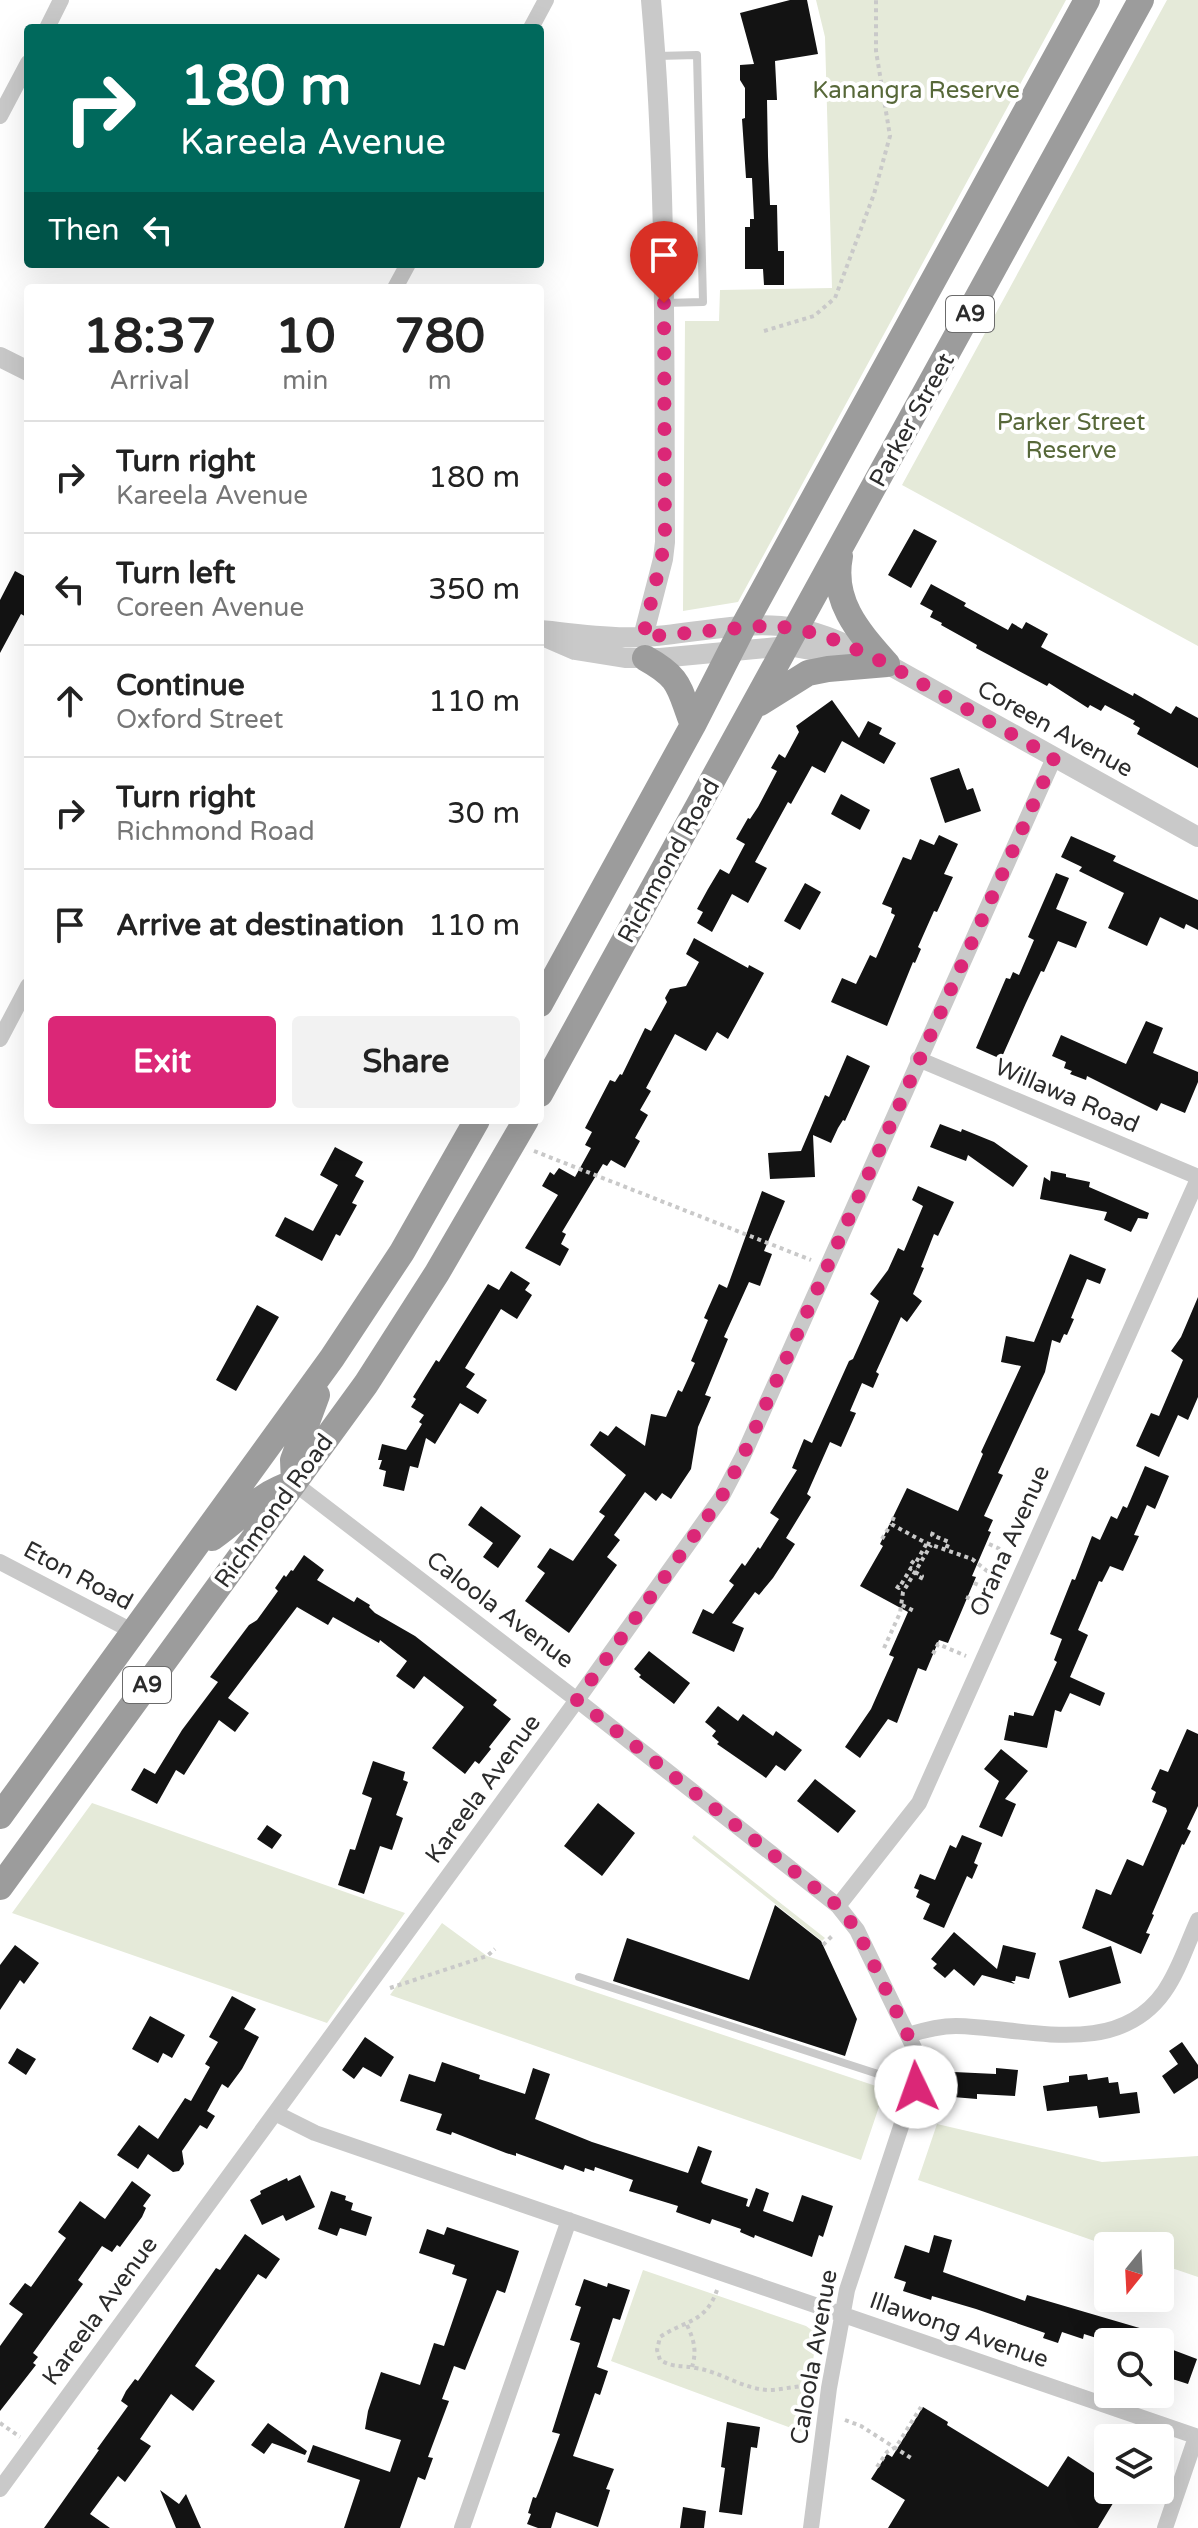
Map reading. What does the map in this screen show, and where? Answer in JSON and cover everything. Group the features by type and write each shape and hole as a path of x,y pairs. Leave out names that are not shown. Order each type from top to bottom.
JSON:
{"highway":[{"name":"Parker Street","path":"737,638 1087,0"},
{"name":"Parker Street","path":"793,637 1141,0"},
{"path":"841,550 838,579 845,611 887,664"},
{"name":"Richmond Road","path":"544,1087 793,637"},
{"name":"Richmond Road","path":"544,997 693,725 737,638"},
{"path":"644,647 672,674 693,725"},
{"path":"755,706 808,673 887,664"},
{"name":"Richmond Road","path":"0,1816 332,1358 402,1252 475,1124"},
{"name":"Richmond Road","path":"0,1887 366,1384 437,1273 524,1124"},
{"path":"189,1555 232,1524 261,1497 294,1483 293,1460 332,1358"}],"street":[{"path":"49,24 61,0"},
{"path":"533,24 546,0"},
{"path":"644,647 665,542 664,303 656,56 651,0"},
{"path":"0,116 24,71"},
{"path":"0,357 24,369"},
{"name":"Coreen Avenue","path":"544,634 575,650 598,655 737,638 773,625 793,637 838,641 887,664 1198,837"},
{"name":"Kareela Avenue","path":"0,2489 577,1700 731,1479 1054,758"},
{"path":"0,1039 24,994"},
{"name":"Willawa Road","path":"918,1059 1198,1178"},
{"name":"Orana Avenue","path":"838,1906 919,1803 1198,1178"},
{"name":"Caloola Avenue","path":"294,1483 577,1700 838,1906 857,1930 908,2035 918,2064 916,2087 849,2282 829,2388 811,2528"},
{"name":"Eton Road","path":"0,1562 134,1632"},
{"path":"908,2035 954,2026 1068,2035 1113,2029 1137,2017 1160,1998 1170,1983 1198,1920"},
{"name":"Illawong Avenue","path":"275,2113 315,2133 1197,2437"},
{"path":"462,2528 569,2220"},
{"path":"1165,2528 1197,2437"}],"lane":[{"path":"656,56 697,55 703,302 664,303"},
{"path":"579,1977 916,2087"}],"path":[{"path":"764,331 814,316 835,298 874,194 890,136 876,51 876,0"},
{"path":"534,1151 828,1267"},
{"path":"882,1539 894,1517"},
{"path":"906,1530 909,1523"},
{"path":"891,1524 929,1544 972,1559 987,1571 1001,1576"},
{"path":"933,1532 932,1535 949,1542 940,1555"},
{"path":"911,1561 915,1564 929,1544"},
{"path":"884,1648 902,1605 903,1592 929,1544"},
{"path":"989,1544 1011,1554"},
{"path":"896,1586 899,1588 911,1568 922,1576 920,1580 923,1581"},
{"path":"974,1583 995,1592"},
{"path":"966,1597 988,1606"},
{"path":"902,1605 914,1611"},
{"path":"891,1633 897,1636"},
{"path":"933,1654 939,1642 966,1656"},
{"path":"823,1945 833,1935"},
{"path":"387,1988 487,1956 495,1949"},
{"path":"722,2272 709,2308 687,2325 672,2329 660,2337 657,2350 660,2360 674,2368 692,2367 768,2390 808,2385 829,2388"},
{"path":"687,2325 694,2341 692,2367"},
{"path":"877,2467 887,2452 896,2447 921,2407"},
{"path":"845,2420 861,2426 911,2458"}],"green space":[{"name":"Kanangra Reserve","path":"816,0 1066,0 738,602 683,611 685,321 719,321 720,290 832,288 825,37"},
{"name":"Parker Street Reserve","path":"1167,0 1198,0 1198,646 902,485"},
{"path":"92,1803 405,1913 327,2023 12,1913"},
{"path":"694,1835 825,1938 822,1941 692,1838"},
{"path":"442,1923 487,1956 885,2089 861,2160 390,1995"},
{"path":"937,2124 1102,2162 1198,2156 1198,2277 1174,2269 1174,2232 1094,2232 1094,2241 918,2180"},
{"path":"643,2270 813,2331 816,2341 802,2432 611,2361"}],"building":[{"path":"790,0 807,0 818,54 775,61 777,100 767,100 768,156 770,205 777,205 778,251 784,251 784,285 764,285 763,269 745,269 745,227 750,227 750,219 754,219 752,178 746,178 742,119 745,118 745,88 740,80 740,65 754,64 740,13"},
{"path":"914,529 937,541 911,588 888,575"},
{"path":"15,571 24,576 24,616 21,614 0,653 0,600"},
{"path":"931,584 1008,630 1012,623 1022,629 1026,622 1048,634 1041,647 1133,696 1134,693 1171,714 1176,706 1198,718 1198,768 1137,734 1140,728 1133,724 1135,721 1105,705 1101,711 1090,705 1088,708 1049,683 1047,686 976,648 977,645 941,625 930,617 933,611 920,604"},
{"path":"832,700 859,738 868,721 882,728 879,734 896,743 884,764 842,741 825,773 812,766 755,862 767,868 748,903 732,894 712,932 697,923 703,912 697,909 720,869 729,874 745,844 736,839 777,771 771,768 779,754 785,758 799,732 796,726"},
{"path":"959,768 967,790 973,788 981,811 945,823 930,778"},
{"path":"841,794 870,810 860,830 831,814"},
{"path":"939,835 958,844 944,874 953,877 918,947 921,949 887,1026 831,1002 842,978 856,984 870,955 876,958 895,915 891,913 892,908 882,904 903,857 911,860 920,839 934,845"},
{"path":"1071,836 1116,856 1113,861 1198,900 1198,930 1186,924 1184,929 1160,917 1147,946 1108,928 1124,893 1079,871 1082,867 1061,857"},
{"path":"1056,873 1069,878 1056,909 1087,922 1076,948 1058,941 1001,1059 976,1048 1006,978 1010,979 1013,972 1019,975 1034,940 1028,937"},
{"path":"805,883 821,892 800,930 784,921"},
{"path":"694,938 748,968 749,965 764,973 728,1039 717,1032 706,1051 675,1034 646,1088 651,1091 640,1110 648,1115 635,1138 640,1141 625,1168 611,1160 607,1166 603,1164 562,1232 566,1234 561,1244 569,1249 560,1266 525,1248 558,1195 542,1186 550,1172 554,1175 559,1168 575,1177 591,1148 585,1145 592,1132 585,1128 610,1080 615,1082 622,1075 645,1028 651,1031 667,1002 665,998 670,989 686,986 699,962 686,954"},
{"path":"1146,1021 1163,1028 1153,1053 1198,1072 1198,1082 1185,1113 1161,1103 1157,1111 1087,1076 1086,1080 1070,1074 1072,1071 1064,1068 1066,1062 1052,1056 1061,1035 1126,1064"},
{"path":"847,1055 870,1066 845,1121 831,1143 813,1135 815,1177 770,1179 768,1153 801,1151 825,1095 829,1097"},
{"path":"940,1124 994,1142 1028,1166 1013,1187 968,1155 966,1161 930,1147"},
{"path":"335,1147 363,1162 355,1176 364,1181 352,1203 357,1205 340,1236 336,1234 322,1261 275,1236 285,1217 313,1231 338,1185 320,1175"},
{"path":"1051,1171 1090,1182 1089,1187 1149,1213 1147,1219 1138,1218 1131,1232 1104,1220 1107,1212 1040,1199 1044,1177 1050,1181"},
{"path":"918,1186 954,1202 938,1236 934,1234 921,1267 924,1268 913,1294 922,1301 907,1322 901,1317 876,1372 879,1374 873,1388 862,1383 850,1411 856,1413 841,1447 830,1442 807,1494 811,1497 786,1538 795,1544 773,1578 759,1595 755,1592 732,1623 744,1628 734,1652 692,1633 703,1609 713,1614 734,1585 729,1581 742,1563 745,1566 758,1547 760,1549 779,1519 770,1513 797,1470 792,1468 804,1439 812,1443 879,1301 870,1294 888,1270 898,1248 904,1251 923,1206 912,1200"},
{"path":"762,1191 785,1201 764,1251 772,1254 760,1286 749,1282 724,1337 728,1339 705,1395 711,1397 698,1427 691,1469 671,1499 662,1493 656,1501 645,1492 614,1535 620,1540 607,1557 617,1565 569,1633 525,1601 545,1573 537,1567 550,1548 573,1561 605,1516 599,1512 626,1475 590,1445 600,1431 608,1436 616,1426 645,1446 651,1414 666,1417 695,1363 691,1361 708,1320 704,1318 719,1284 727,1288"},
{"path":"1070,1254 1106,1269 1100,1284 1087,1279 1067,1335 1064,1334 1060,1343 1052,1340 1045,1372 998,1473 1003,1475 984,1516 993,1520 988,1531 991,1532 948,1643 939,1640 926,1671 918,1668 897,1723 888,1719 860,1758 845,1747 871,1709 894,1657 889,1655 908,1612 860,1586 883,1546 880,1544 907,1488 958,1511 983,1454 981,1452 1021,1366 1001,1362 1006,1336 1034,1342"},
{"path":"511,1271 530,1283 525,1290 532,1295 517,1319 501,1309 465,1368 475,1374 466,1387 487,1400 478,1414 460,1403 435,1444 426,1438 418,1468 410,1466 404,1491 383,1486 386,1471 379,1469 382,1460 378,1460 382,1444 406,1450 424,1415 411,1407 416,1399 413,1397 488,1284 499,1290"},
{"path":"1198,1297 1198,1397 1188,1420 1178,1415 1159,1457 1136,1446 1151,1413 1159,1416 1183,1360 1171,1351 1181,1337"},
{"path":"257,1305 279,1317 236,1391 216,1380"},
{"path":"1145,1466 1169,1476 1155,1509 1147,1505 1134,1535 1139,1536 1123,1571 1110,1566 1102,1582 1099,1581 1078,1630 1088,1635 1070,1677 1105,1693 1100,1706 1070,1693 1061,1712 1055,1710 1047,1748 1004,1740 1009,1715 1014,1716 1014,1712 1033,1716 1057,1662 1054,1660 1062,1639 1050,1634 1092,1536 1100,1540 1111,1516 1117,1519 1123,1506 1127,1508"},
{"path":"481,1506 521,1536 498,1568 483,1557 493,1543 468,1525"},
{"path":"304,1555 324,1570 317,1580 354,1602 357,1597 370,1605 375,1613 415,1636 497,1700 493,1705 511,1719 489,1747 491,1749 479,1764 475,1761 465,1774 432,1748 464,1707 424,1676 414,1689 396,1676 407,1661 380,1640 379,1643 333,1617 328,1625 297,1607 228,1698 249,1713 235,1732 219,1720 184,1775 176,1770 157,1804 131,1790 144,1768 155,1774 182,1730 218,1682 210,1677 249,1625 257,1620 278,1591 275,1588 284,1575 286,1577 293,1571"},
{"path":"649,1651 690,1683 674,1704 639,1677 641,1675 634,1669"},
{"path":"718,1706 738,1721 743,1714 773,1736 776,1731 802,1750 785,1771 776,1765 766,1778 717,1744 719,1742 712,1736 716,1731 705,1722"},
{"path":"1187,1729 1198,1734 1198,1806 1187,1829 1191,1831 1182,1844 1152,1914 1146,1933 1150,1934 1141,1954 1082,1928 1096,1889 1111,1895 1127,1859 1143,1866 1167,1811 1152,1802 1156,1792 1151,1789 1160,1769 1168,1772"},
{"path":"1001,1749 1028,1771 1005,1799 1016,1804 1002,1837 979,1827 999,1781 984,1769"},
{"path":"373,1761 405,1772 403,1780 408,1782 396,1815 403,1818 392,1850 380,1846 364,1894 338,1885 350,1849 355,1850 372,1798 362,1794"},
{"path":"815,1779 856,1811 838,1833 797,1801"},
{"path":"598,1803 635,1833 602,1876 564,1846"},
{"path":"267,1825 282,1835 272,1849 257,1839"},
{"path":"962,1835 982,1843 974,1863 978,1865 972,1879 967,1876 944,1928 923,1919 930,1904 916,1897 919,1890 914,1888 920,1874 935,1880 950,1845 956,1848"},
{"path":"775,1905 821,1941 857,2019 845,2056 613,1981 627,1938 749,1980"},
{"path":"954,1932 997,1969 1003,1945 1036,1953 1029,1979 1016,1976 1015,1981 1011,1981 1015,1984 982,1975 974,1986 954,1969 945,1978 933,1968 937,1964 931,1959"},
{"path":"15,1945 39,1963 24,1984 20,1980 0,2010 0,1965"},
{"path":"1111,1946 1121,1983 1069,1998 1059,1961"},
{"path":"232,1996 256,2009 244,2029 259,2037 242,2069 228,2088 222,2084 207,2111 215,2116 207,2129 200,2125 182,2151 184,2164 179,2171 173,2172 148,2154 138,2169 117,2155 139,2125 158,2139 185,2098 191,2101 210,2067 205,2064 218,2042 209,2037"},
{"path":"150,2016 185,2035 172,2058 163,2053 158,2063 132,2049"},
{"path":"365,2037 394,2057 381,2077 363,2067 354,2079 342,2070"},
{"path":"1182,2042 1198,2065 1198,2078 1174,2094 1162,2076 1178,2064 1169,2051"},
{"path":"17,2048 36,2059 26,2075 8,2063"},
{"path":"442,2062 480,2075 479,2079 525,2094 533,2068 550,2074 535,2119 592,2142 688,2173 698,2146 712,2151 701,2182 703,2184 748,2199 746,2206 749,2207 756,2188 769,2193 763,2211 793,2222 802,2195 833,2206 823,2237 819,2235 812,2257 755,2235 754,2238 740,2232 741,2229 712,2219 710,2224 676,2212 678,2206 629,2191 633,2180 595,2167 594,2171 585,2168 584,2172 565,2165 563,2170 452,2132 451,2135 436,2130 442,2114 400,2101 409,2074 435,2082"},
{"path":"996,2068 1018,2070 1015,2096 977,2094 977,2099 953,2097 954,2072 996,2074"},
{"path":"1087,2074 1088,2080 1108,2077 1109,2083 1118,2082 1120,2094 1137,2092 1140,2113 1099,2118 1097,2106 1047,2111 1043,2086 1069,2082 1069,2076"},
{"path":"300,2175 315,2207 286,2221 283,2215 262,2225 250,2200 261,2194 260,2191"},
{"path":"132,2181 151,2195 143,2206 146,2208 142,2217 120,2247 117,2245 112,2252 102,2246 78,2280 83,2284 33,2353 38,2357 33,2363 36,2365 0,2411 0,2346 23,2314 9,2304 25,2283 31,2287 66,2238 58,2232 80,2201 105,2219"},
{"path":"331,2191 346,2196 345,2200 353,2203 351,2210 372,2217 366,2236 340,2228 337,2236 318,2229"},
{"path":"447,2227 519,2251 505,2293 497,2290 465,2370 454,2366 442,2399 449,2401 428,2457 433,2458 425,2480 418,2477 400,2528 344,2528 360,2480 307,2462 313,2445 390,2472 401,2440 365,2429 368,2411 381,2372 420,2385 434,2343 444,2346 467,2279 452,2274 455,2265 419,2253 427,2229 444,2235"},
{"path":"245,2234 280,2259 266,2279 258,2274 195,2366 215,2381 193,2411 171,2394 140,2439 151,2446 125,2482 118,2476 90,2514 110,2528 44,2528 128,2406 121,2401 126,2391 135,2379 138,2381 216,2268 220,2270"},
{"path":"934,2235 952,2240 943,2272 1025,2301 1027,2295 1140,2328 1094,2328 1094,2337 1084,2334 1083,2339 1062,2332 1058,2343 1043,2338 1045,2333 976,2309 903,2291 906,2282 894,2278 905,2245 929,2253"},
{"path":"584,2279 607,2287 608,2283 630,2290 620,2320 613,2318 597,2367 608,2371 600,2395 595,2393 573,2456 614,2469 598,2527 556,2512 551,2528 538,2528 527,2524 531,2514 528,2513 560,2434 552,2432 580,2343 570,2340 581,2307 575,2305"},
{"path":"1174,2350 1197,2359 1188,2384 1174,2380"},
{"path":"923,2407 1048,2487 1068,2456 1094,2473 1094,2504 1113,2504 1098,2528 888,2528 905,2500 871,2479 887,2454 892,2457"},
{"path":"727,2422 760,2427 757,2448 751,2447 742,2515 719,2512"},
{"path":"268,2423 307,2451 305,2455 272,2443 264,2454 251,2445"},
{"path":"160,2490 179,2504 186,2494 201,2528 176,2528"},
{"path":"683,2507 706,2511 704,2528 680,2528"}],"route":[{"path":"664,303 665,542 643,637 773,625 798,628 838,641 887,664 1054,758 743,1456 721,1498 577,1700 838,1906 857,1930 915,2050 918,2064 916,2087"}]}
